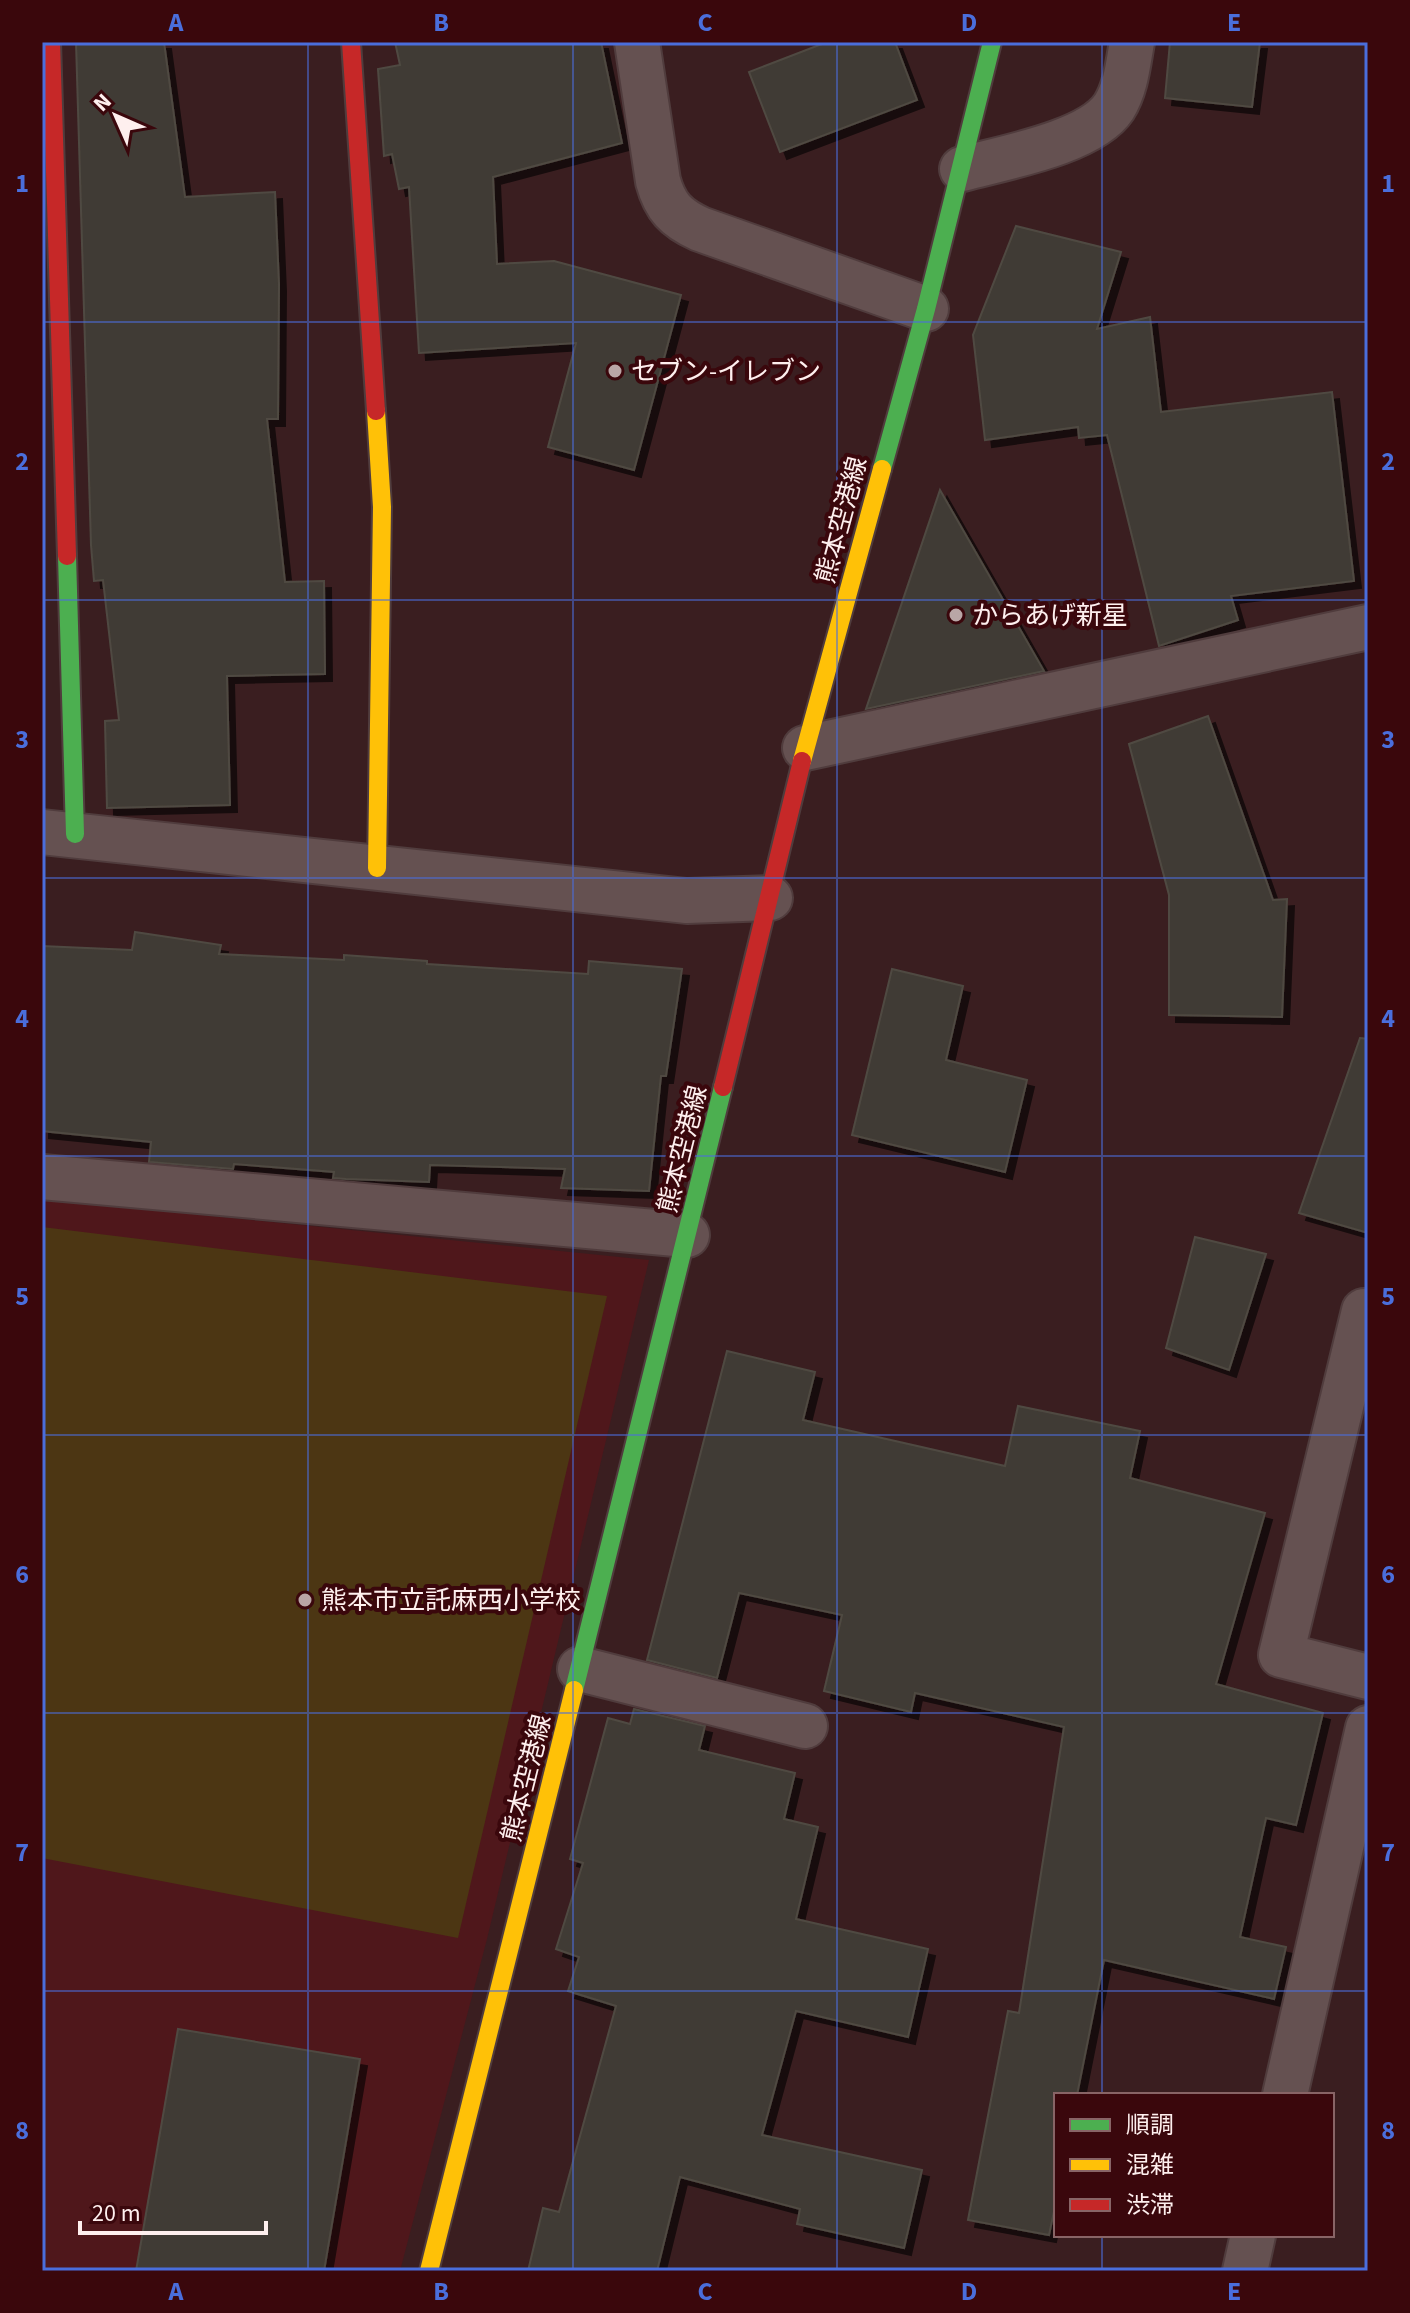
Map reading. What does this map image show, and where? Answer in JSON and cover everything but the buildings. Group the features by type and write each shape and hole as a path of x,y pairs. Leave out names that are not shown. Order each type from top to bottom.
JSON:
{"main road":[{"path":"51,42 58,833"},
{"path":"351,42 382,507 377,868"},
{"name":"熊本空港線","path":"429,2271 805,748 926,309 992,42"}],"street":[{"path":"637,42 658,181 662,198 671,211 700,229 926,309"},
{"path":"962,169 1061,142 1088,129 1113,109 1124,87 1132,42"},
{"path":"805,748 1368,627"},
{"path":"58,833 687,901 770,898"},
{"path":"42,1177 687,1235"},
{"path":"1364,1311 1281,1655 1368,1677"},
{"path":"580,1669 805,1726"},
{"path":"1286,2093 1354,1857 1368,1728"},
{"path":"1245,2271 1253,2237"}],"shaded area":[{"name":"熊本市立託麻西小学校","path":"42,1199 649,1260 487,1939 400,2271 42,2271"},
{"name":"熊本市立託麻西小学校","path":"42,1227 607,1296 458,1938 42,1858"}],"traffic: fast":[{"path":"882,469 926,309 992,42"},
{"path":"67,556 75,834"},
{"path":"574,1690 723,1087"}],"traffic: slow":[{"path":"376,411 382,507 377,868"},
{"path":"802,761 882,469"},
{"path":"429,2271 574,1690"}],"traffic: jam":[{"path":"51,42 67,556"},
{"path":"351,42 376,411"},
{"path":"723,1087 802,761"}],"place":[{"name":"セブン-イレブン","path":"615,371"},
{"name":"からあげ新星","path":"956,615"},
{"name":"熊本市立託麻西小学校","path":"305,1600"}]}
